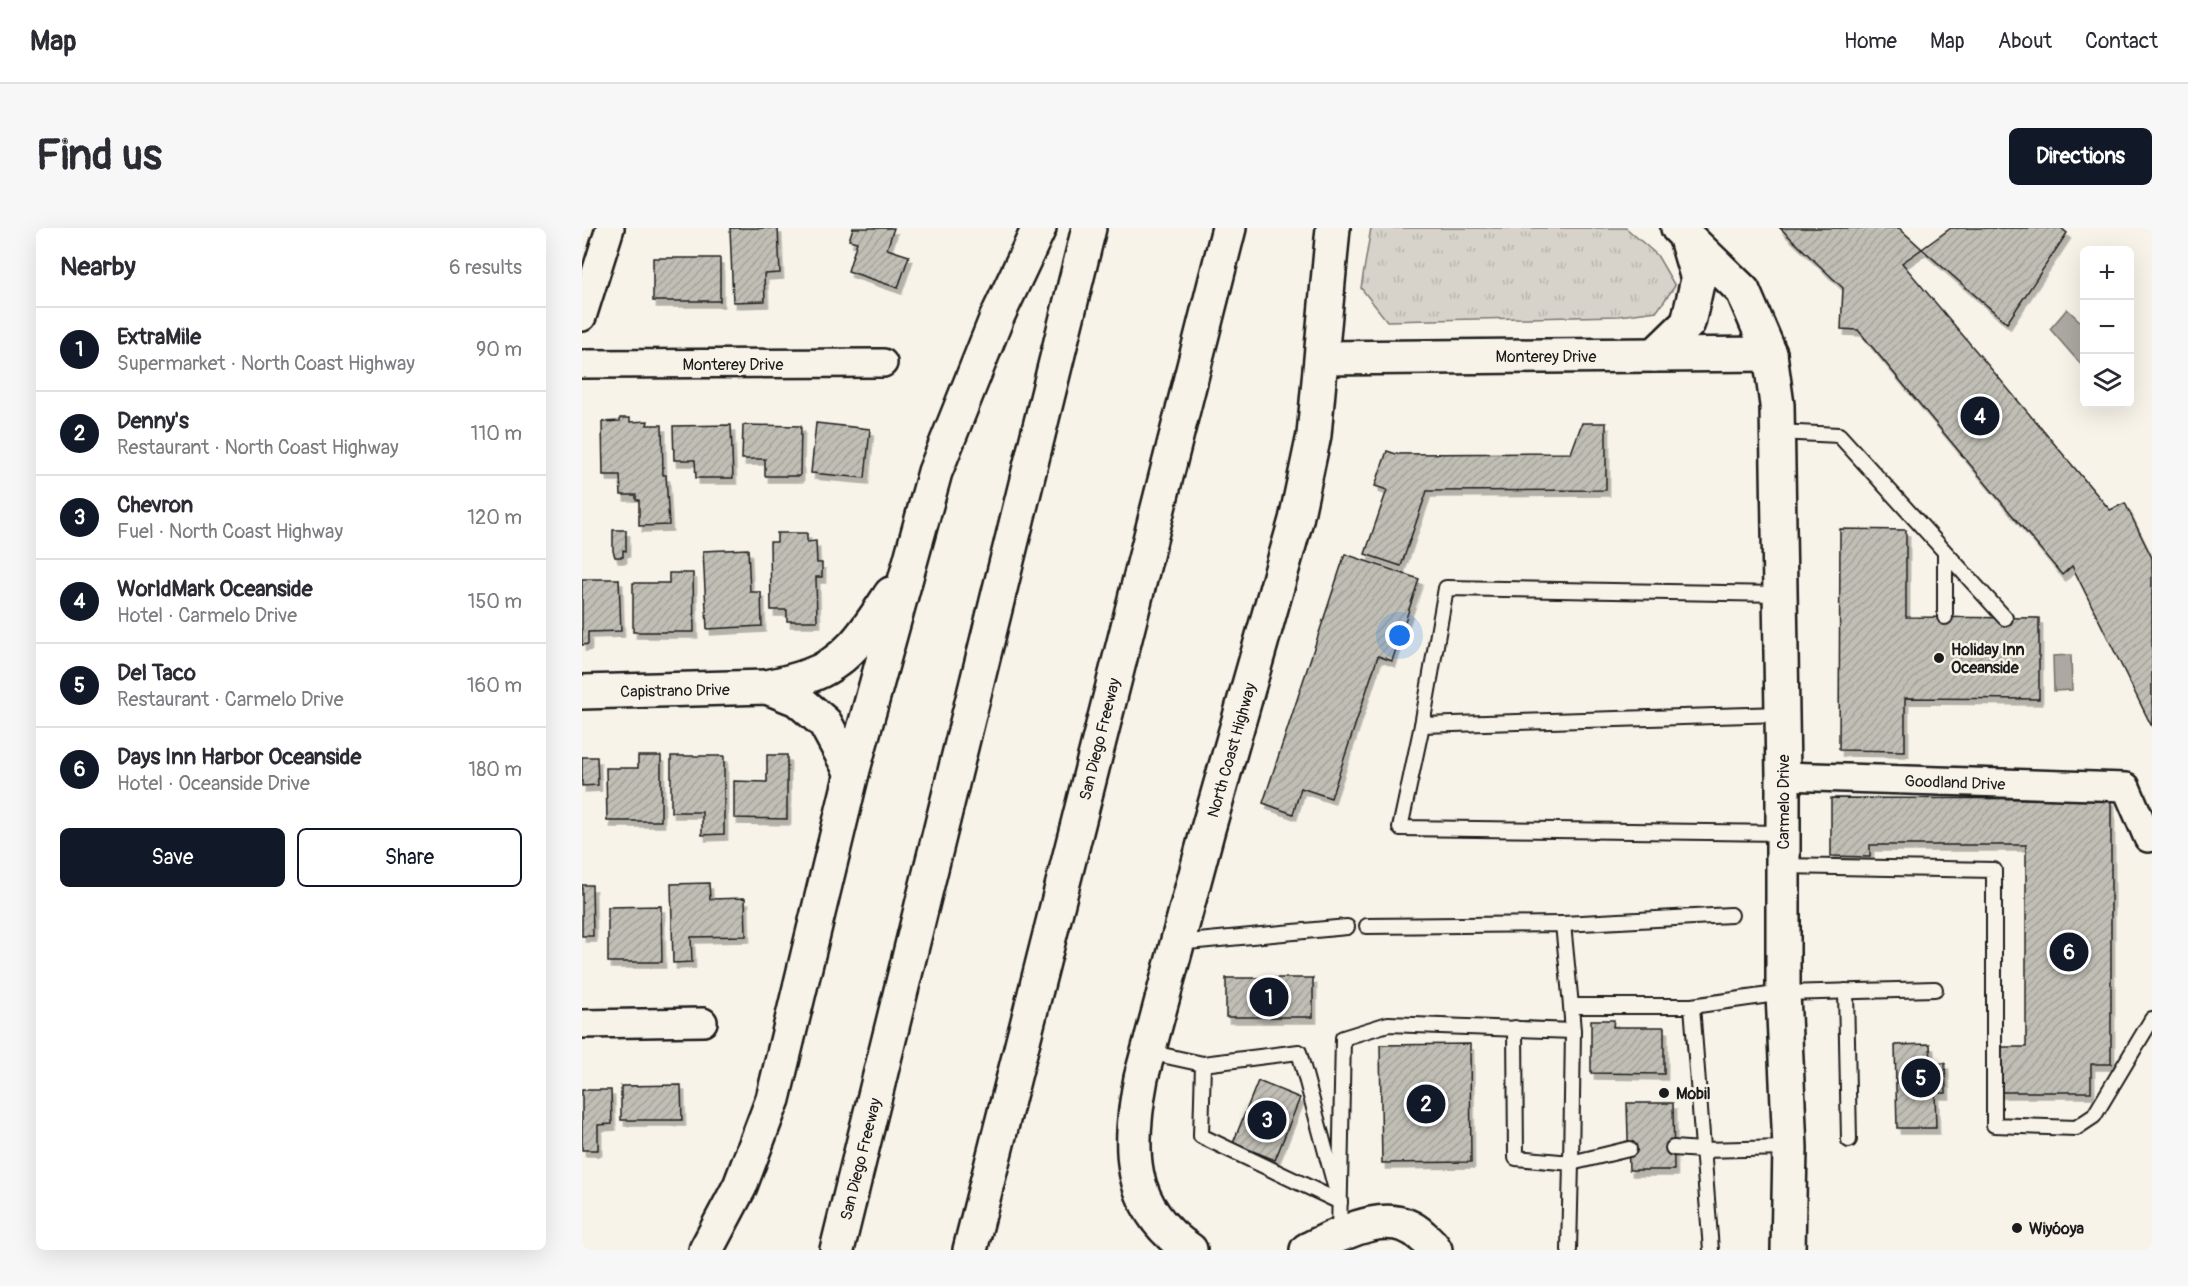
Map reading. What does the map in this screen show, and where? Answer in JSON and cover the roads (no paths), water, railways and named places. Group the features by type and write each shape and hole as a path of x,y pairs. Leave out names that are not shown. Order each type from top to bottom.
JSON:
{"main road":[{"path":"706,1250 740,1186 773,1099 852,773 934,472 997,317 1039,228"},
{"name":"San Diego Freeway","path":"837,1250 1089,228"},
{"name":"San Diego Freeway","path":"970,1250 1229,228"},
{"name":"North Coast Highway","path":"1190,1250 1174,1239 1157,1220 1143,1196 1135,1169 1134,1116 1148,1052 1296,520 1314,435 1333,228"},
{"path":"1655,355 1688,323 1698,279 1681,231"},
{"name":"Carmelo Drive","path":"1681,231 1743,291 1770,354 1777,405 1783,776 1783,993 1790,1148 1788,1250"},
{"name":"Monterey Drive","path":"1322,358 1770,354"},
{"path":"767,687 810,676 831,665 858,642 906,573"},
{"path":"767,687 797,699 825,723 852,773"},
{"name":"Capistrano Drive","path":"582,692 767,687"},
{"path":"827,1250 856,1176"},
{"path":"1307,1250 1362,1227 1381,1222 1401,1222 1419,1233 1435,1250"}],"street":[{"path":"582,317 610,228"},
{"name":"Monterey Drive","path":"582,364 883,363"},
{"name":"Goodland Drive","path":"1783,776 2126,787 2150,845"},
{"path":"582,1024 703,1022"}],"lane":[{"path":"1777,432 1839,435 2005,618"},
{"path":"1945,554 1946,617"},
{"path":"1780,594 1446,588 1422,725 1400,828 1783,833"},
{"path":"1422,725 1782,714"},
{"path":"1783,866 1994,870 1994,1125 2076,1128 2094,1116 2152,1019"},
{"path":"1367,926 1563,924 1731,915"},
{"path":"1563,924 1573,1031 1569,1250"},
{"path":"1178,943 1347,927"},
{"path":"1571,1006 1692,1006 1783,993 1935,989"},
{"path":"1846,992 1849,1140"},
{"path":"1692,1006 1711,1250"},
{"path":"1339,1236 1343,1038 1388,1023 1573,1031"},
{"path":"1515,1028 1516,1158 1572,1163 1629,1149"},
{"path":"1148,1052 1203,1064 1299,1052 1340,1202"},
{"path":"1203,1064 1201,1136 1340,1202"},
{"path":"1673,1148 1702,1150 1790,1148"}],"place":[{"name":"WorldMark Oceanside","path":"1980,416"},
{"name":"Holiday Inn Oceanside","path":"1939,658"},
{"name":"Days Inn Harbor Oceanside","path":"2069,952"},
{"name":"ExtraMile","path":"1269,997"},
{"name":"Del Taco","path":"1921,1078"},
{"name":"Mobil","path":"1664,1093"},
{"name":"Denny's","path":"1426,1104"},
{"name":"Chevron","path":"1267,1120"},
{"name":"Wiyóoya","path":"2017,1228"}]}
